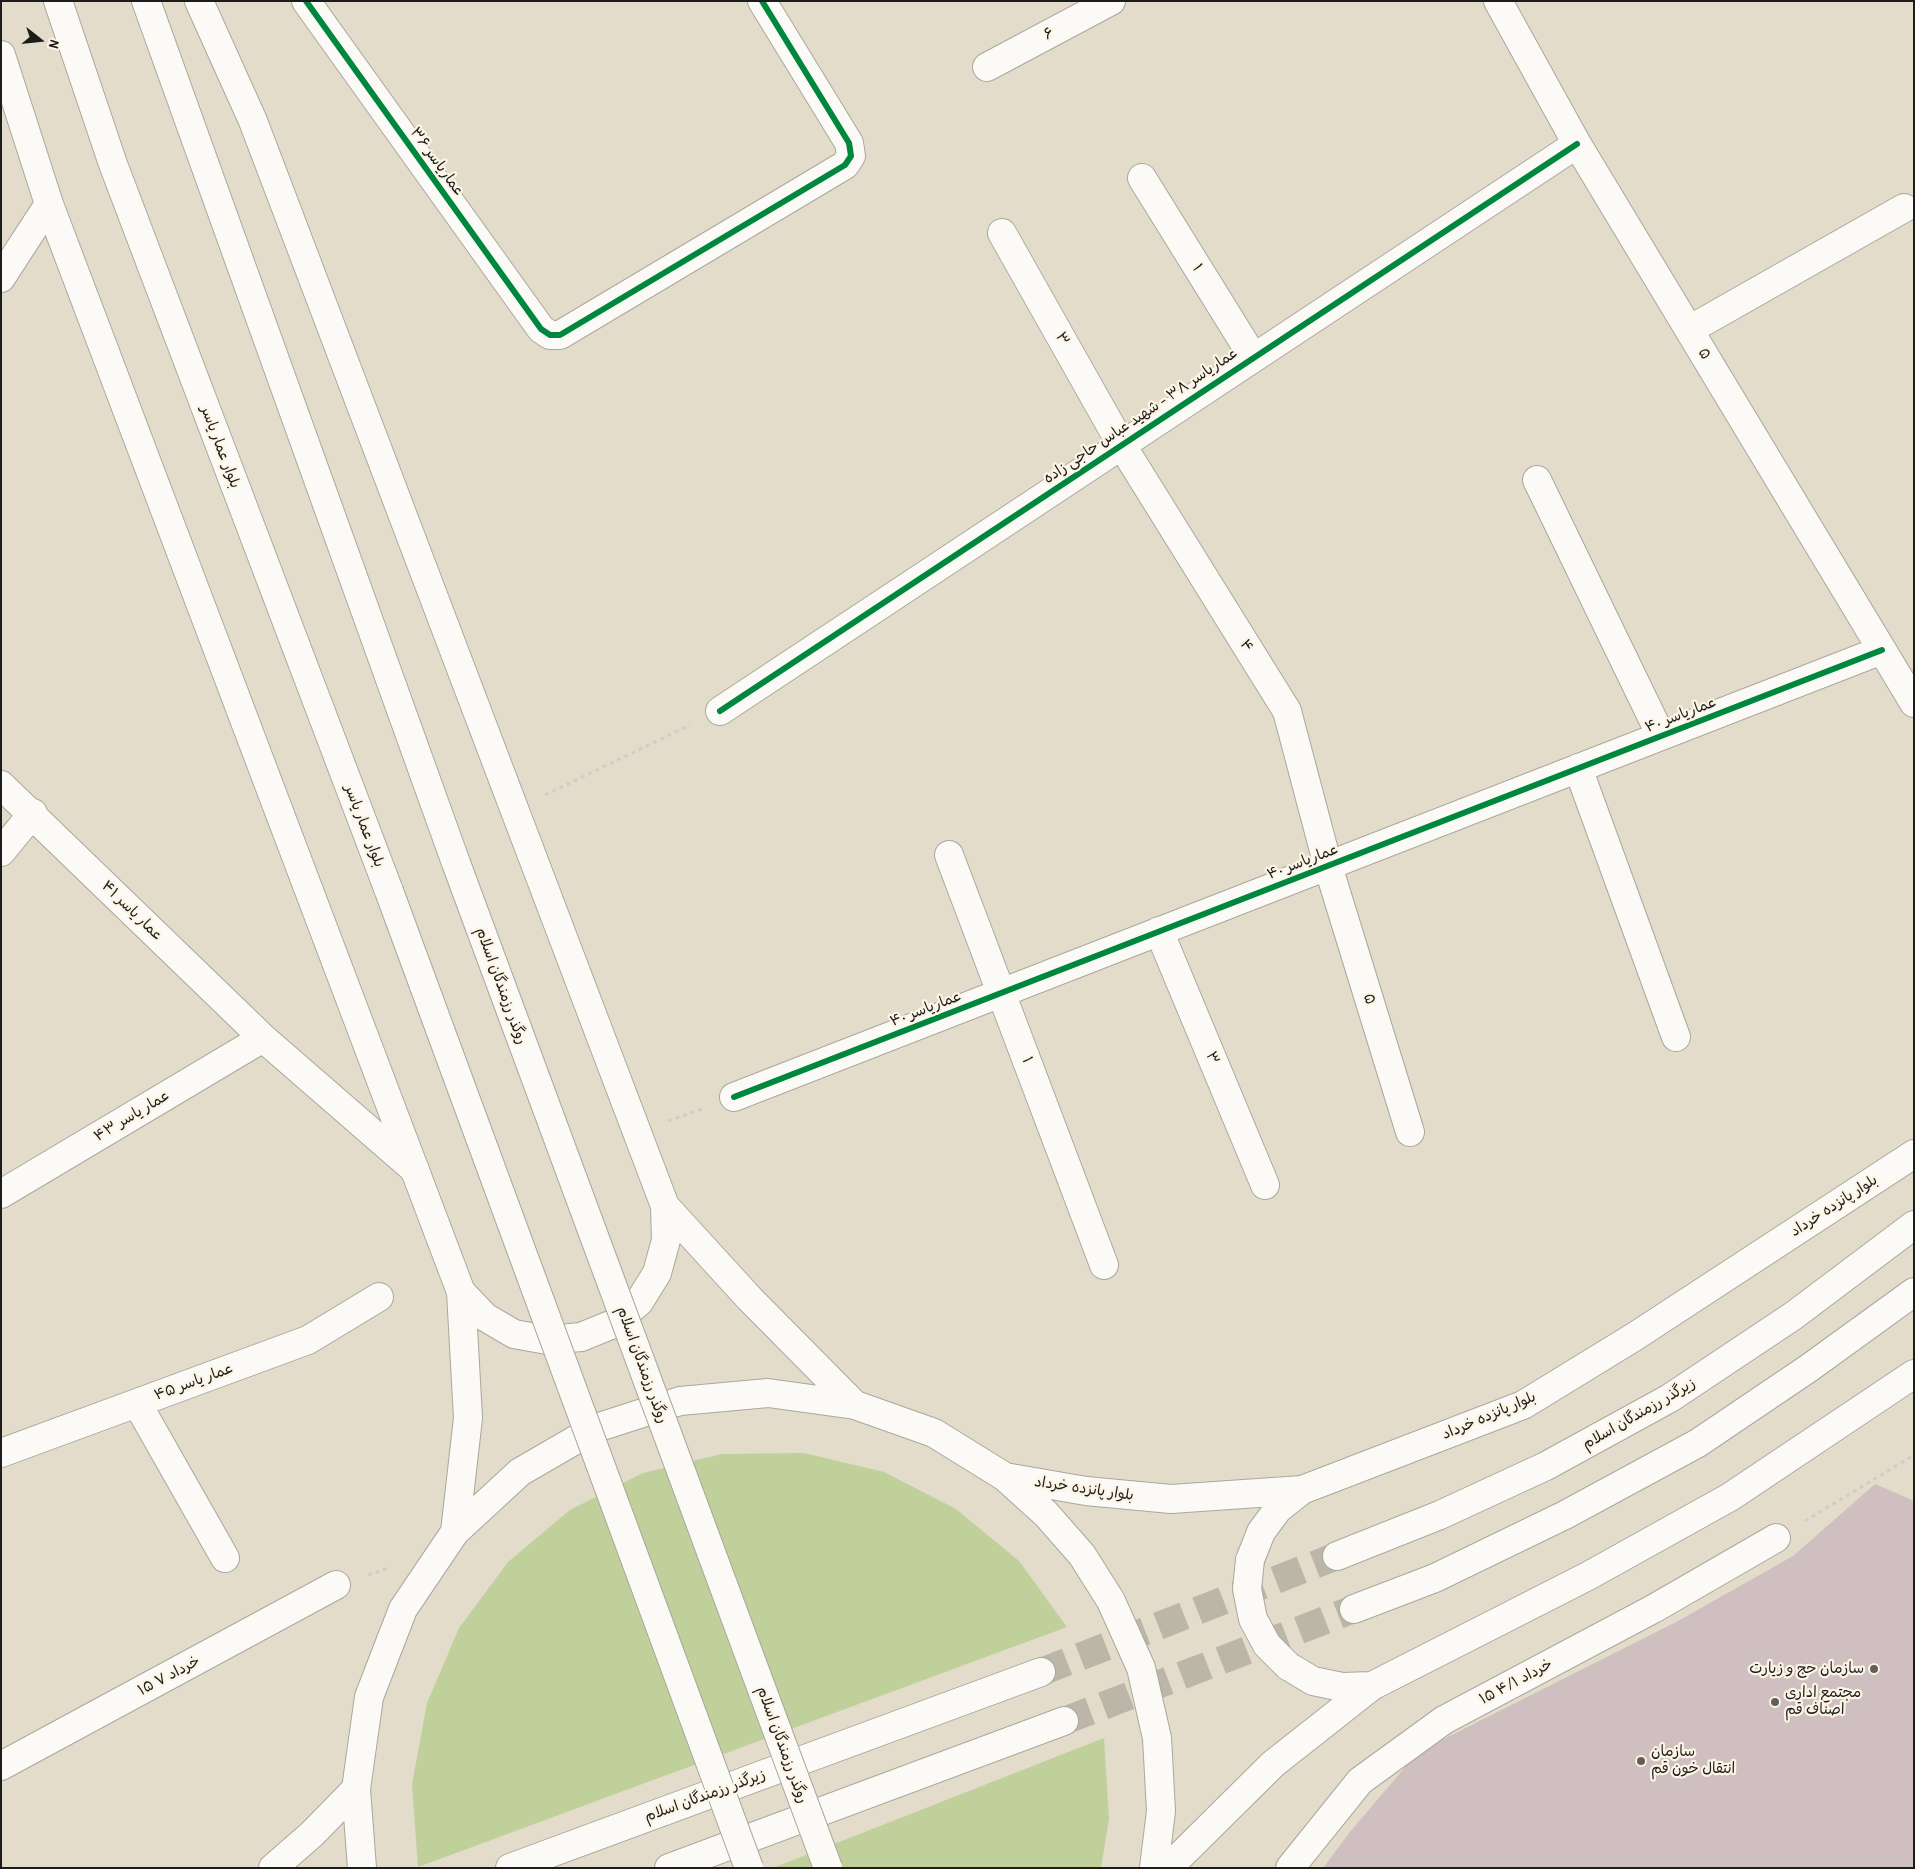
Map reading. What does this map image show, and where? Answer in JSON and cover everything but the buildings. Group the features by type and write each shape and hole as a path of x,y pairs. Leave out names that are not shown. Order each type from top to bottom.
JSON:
{"main road":[{"name":"بلوار عمار یاسر","path":"58,1 113,164 388,891 749,1868"},
{"name":"روگذر رزمندگان اسلام","path":"146,1 456,863 828,1868"},
{"path":"199,1 253,121 665,1206 666,1240 657,1273 639,1302 613,1324 581,1337 556,1340 514,1334 485,1317 461,1292"},
{"name":"عماریاسر ۳۶","path":"306,1 542,329 550,335 560,335 845,165 851,156 849,143 762,1"},
{"name":"۶","path":"987,67 1111,1"},
{"name":"۵","path":"1498,1 1577,144 1914,703"},
{"path":"1,55 50,204 461,1292 468,1418 455,1532"},
{"name":"عماریاسر ۳۸ - شهید عباس حاجی زاده","path":"720,711 1577,144"},
{"name":"۱","path":"1142,178 1253,357"},
{"path":"1,278 50,204"},
{"path":"1689,330 1904,208"},
{"name":"۳","path":"1002,233 1121,444"},
{"name":"۴","path":"1121,444 1287,710 1328,866"},
{"path":"1538,480 1661,736"},
{"name":"عماریاسر ۴۰","path":"734,1097 1882,650"},
{"path":"1578,768 1676,1037"},
{"name":"عمار یاسر ۴۱","path":"1,785 33,813 263,1038 415,1170"},
{"path":"1,852 33,813"},
{"name":"۱","path":"949,855 1104,1265"},
{"name":"۵","path":"1328,866 1410,1132"},
{"name":"۳","path":"1159,932 1265,1185"},
{"name":"عمار یاسر ۴۳","path":"1,1194 263,1038"},
{"name":"بلوار پانزده خرداد","path":"1005,1477 1086,1491 1171,1499 1302,1490 1523,1405 1634,1337 1914,1154"},
{"path":"665,1206 750,1299 855,1405"},
{"name":"زیرگذر رزمندگان اسلام","path":"1337,1556 1440,1515 1546,1466 1670,1398 1793,1316 1914,1225"},
{"path":"1354,1609 1435,1578 1547,1524 1698,1443 1809,1368 1914,1292"},
{"name":"عمار یاسر ۴۵","path":"1,1453 308,1340 379,1297"},
{"path":"1168,1868 1273,1764 1372,1686 1588,1576 1730,1497 1914,1374"},
{"path":"362,1866 356,1789 369,1697 403,1609 455,1532 520,1472 596,1428 680,1401 768,1393 855,1405 934,1433 1005,1477 1046,1514 1082,1555 1111,1601 1141,1668 1157,1738 1161,1811 1154,1868"},
{"path":"138,1403 225,1558"},
{"path":"1302,1490 1278,1509 1260,1532 1250,1560 1248,1589 1254,1619 1267,1645 1288,1666 1313,1681 1342,1688 1372,1686"},
{"name":"۱۵ خرداد ۴/۱","path":"1290,1868 1360,1781 1444,1720 1653,1609 1776,1538"},
{"name":"۱۵ خرداد ۷","path":"1,1766 336,1585"},
{"name":"زیرگذر رزمندگان اسلام","path":"510,1868 1041,1672"},
{"path":"669,1868 1064,1721"},
{"path":"273,1868 312,1834 356,1789"}],"path":[{"path":"514,809 720,711"},
{"path":"637,1132 734,1097"},
{"path":"1776,1538 1914,1455"}],"green space":[{"path":"804,1453 884,1472 956,1509 1019,1561 1067,1627 418,1867 412,1784 427,1703 459,1628 508,1562 570,1510 643,1473 722,1454"},
{"path":"1104,1738 1109,1819 1101,1868 773,1868"}],"tunnel":[{"path":"1041,1672 1337,1556"},
{"path":"1064,1721 1354,1609"}],"cycle path":[{"path":"306,1 541,329 550,335 560,335 845,165 851,156 849,143 762,1"},
{"path":"720,711 1577,144"},
{"path":"734,1097 1882,650"}],"place":[{"name":"سازمان حج و زیارت","path":"1874,1669"},
{"name":"مجتمع اداری اصناف قم","path":"1775,1702"},
{"name":"سازمان انتقال خون قم","path":"1641,1761"}]}
